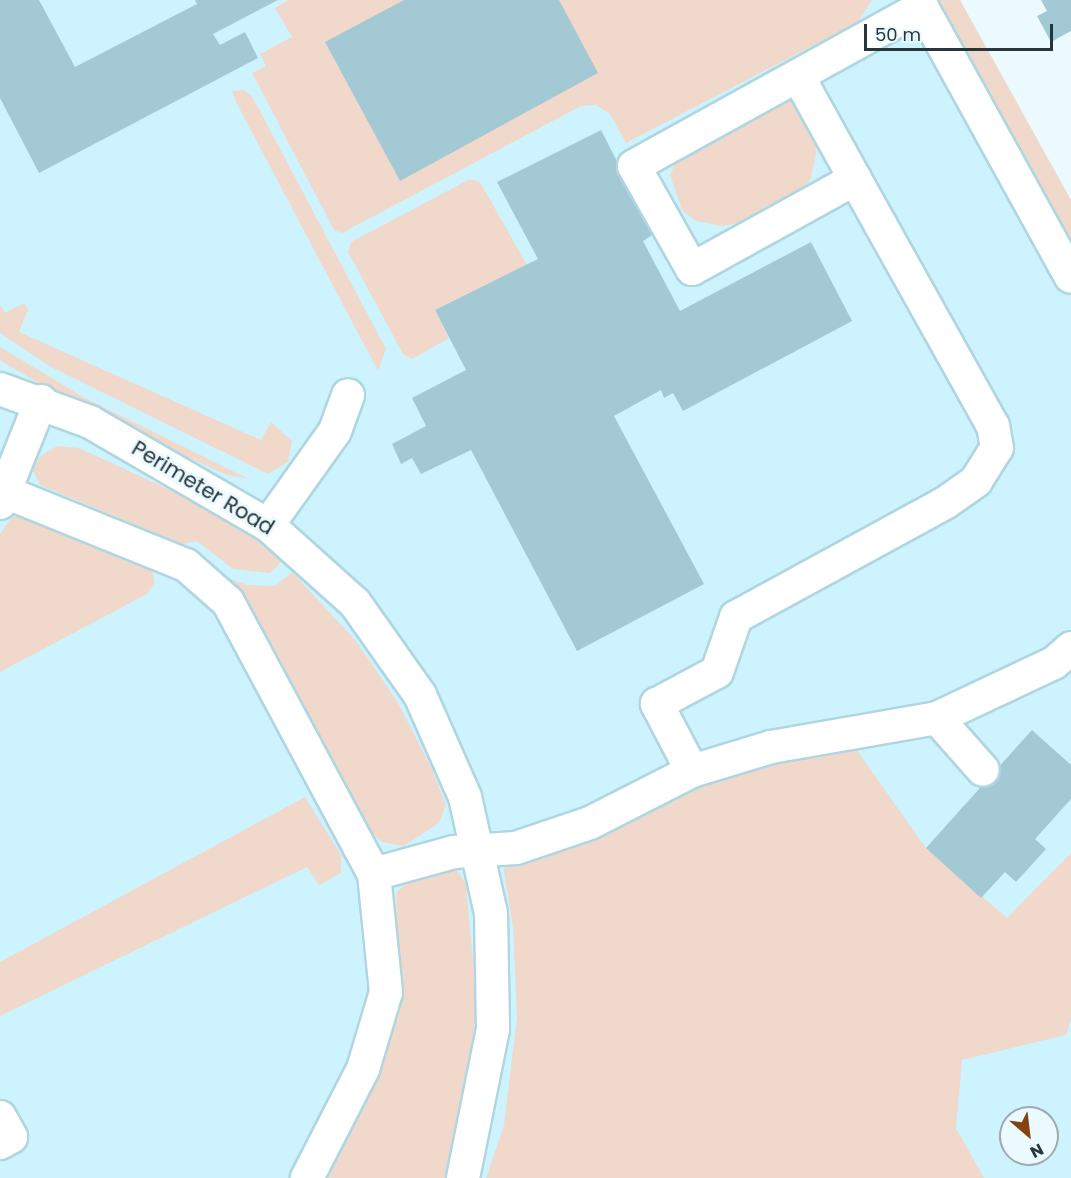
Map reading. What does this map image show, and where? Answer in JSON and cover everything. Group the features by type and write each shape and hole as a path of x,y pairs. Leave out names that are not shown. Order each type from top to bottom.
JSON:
{"street":[{"path":"855,179 692,269 634,166 798,76 920,4 1071,277"},
{"path":"692,771 657,704 717,672 736,617 945,503 976,481 997,448 993,426 798,76"},
{"name":"Perimeter Road","path":"0,389 41,401 90,422 268,525 324,571 391,649 448,752 481,852 491,913 493,1029 463,1178"},
{"path":"268,525 335,431 348,395"},
{"path":"41,401 2,495 186,565 228,602 374,874 386,992 363,1070 308,1178"},
{"path":"374,874 454,852 516,848 590,823 692,771 771,747 937,718 1054,663 1071,648"},
{"path":"937,718 983,770"},
{"path":"0,1117 11,1137 0,1143"}],"shaded area":[{"path":"0,0 906,0 1071,295 1071,1178 0,1178"},
{"path":"288,0 872,0 858,22 626,143 610,114 596,105 581,106 342,233 334,230 252,73 266,66 260,54 292,37 275,8"},
{"path":"932,0 960,0 1071,200 1071,254"},
{"path":"243,90 252,96 386,349 378,371 237,104 232,91"},
{"path":"792,98 813,115 816,155 810,180 791,201 746,222 721,226 696,221 682,210 670,175 678,157 776,101"},
{"path":"470,179 480,182 527,265 435,310 449,338 412,359 403,354 348,252 351,242"},
{"path":"24,303 28,310 19,332 261,440 271,422 292,441 288,462 268,474 51,367 0,333 0,304 5,313"},
{"path":"0,347 85,398 249,479 227,475 80,408 0,360"},
{"path":"57,446 79,448 218,512 283,560 270,573 233,569 197,541 182,544 40,485 33,471 39,457"},
{"path":"12,517 26,517 150,563 155,582 147,594 0,672 0,534"},
{"path":"292,572 356,641 397,701 431,767 446,805 439,823 404,846 382,842 367,828 273,651 223,576 247,585 275,586"},
{"path":"851,742 926,848 1007,918 1071,853 1071,1020 1066,1035 962,1060 956,1128 984,1178 486,1178 504,1125 517,1017 513,927 503,865 578,843 696,781"},
{"path":"305,797 341,855 341,873 319,885 307,867 0,1016 0,962"},
{"path":"440,866 457,870 466,885 477,1004 461,1132 447,1178 326,1178 378,1069 398,986 396,893 414,876"}],"building":[{"path":"0,0 39,0 75,67 197,4 195,0 278,0 213,34 220,45 245,32 258,58 39,173 0,98"},
{"path":"404,0 559,0 598,73 400,181 325,42"},
{"path":"1041,0 1071,0 1071,31 1051,42 1037,16 1047,11"},
{"path":"601,130 654,234 643,241 680,311 811,242 852,321 683,411 673,393 664,398 661,390 614,416 704,584 577,651 471,450 421,474 412,458 401,464 392,444 426,426 412,398 466,370 435,310 538,259 497,182"},
{"path":"1032,730 1071,765 1071,799 1035,839 1046,849 1016,882 1005,872 981,898 926,848"}]}
